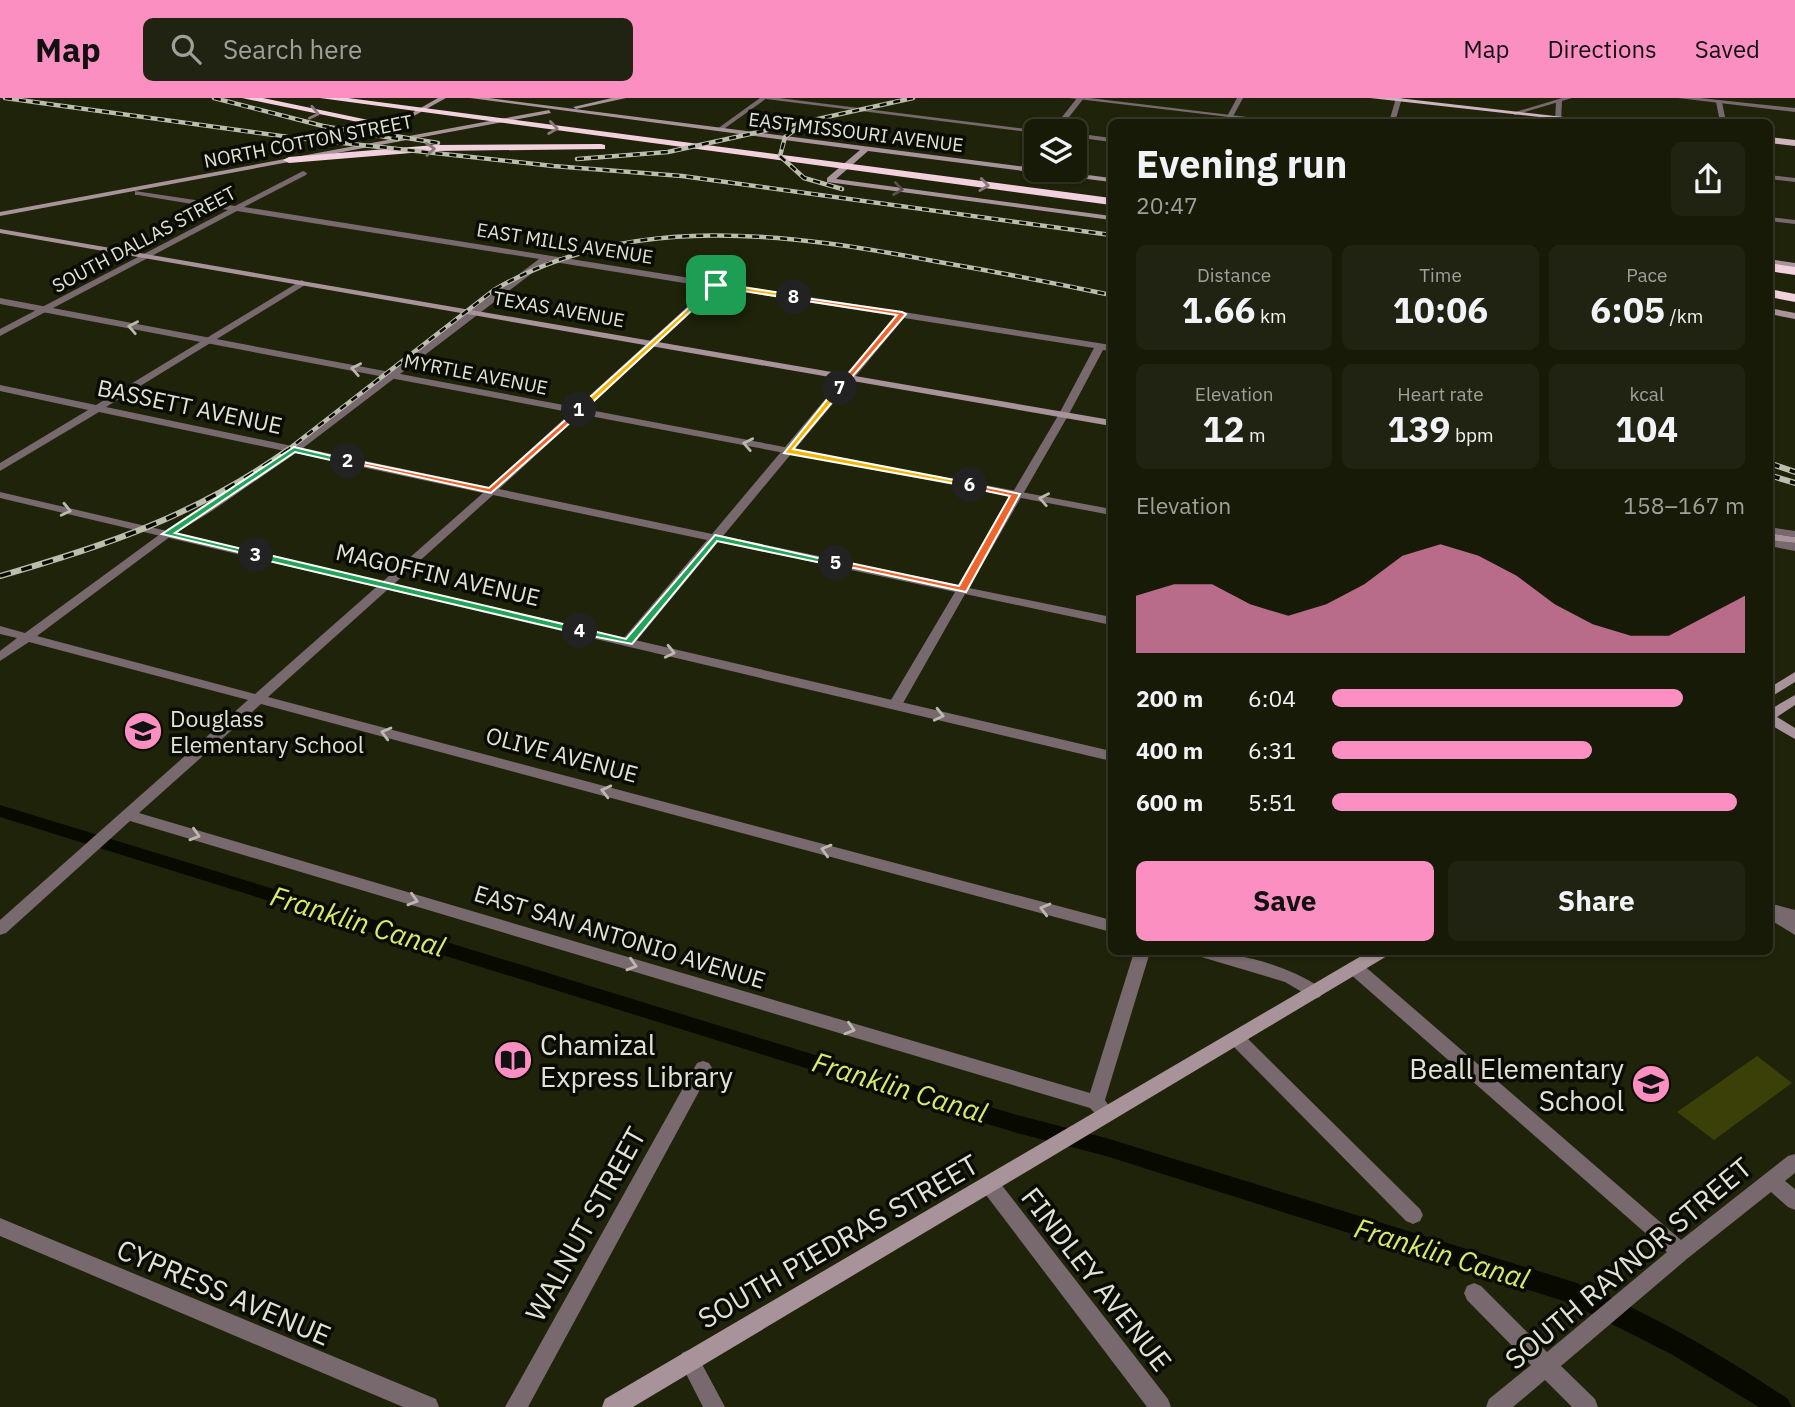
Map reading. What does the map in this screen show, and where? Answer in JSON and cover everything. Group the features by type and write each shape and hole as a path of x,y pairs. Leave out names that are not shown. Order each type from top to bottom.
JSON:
{"highway":[{"path":"247,98 392,126"},
{"path":"325,98 1108,202"},
{"path":"402,98 1108,188"},
{"path":"289,160 435,148 594,146 700,153 892,173"},
{"path":"1773,265 1795,268"},
{"path":"1773,279 1795,283"},
{"path":"1773,294 1795,298"}],"main road":[{"path":"392,126 443,98"},
{"name":"EAST MISSOURI AVENUE","path":"473,98 1108,180"},
{"name":"NORTH COTTON STREET","path":"0,215 623,98"},
{"path":"1374,98 1552,119"},
{"path":"592,113 587,110 597,103"},
{"path":"1773,140 1795,143"},
{"path":"866,149 830,180 1108,218"},
{"name":"TEXAS AVENUE","path":"0,231 1108,422"},
{"path":"1773,312 1795,316"},
{"path":"1773,537 1795,540"},
{"path":"1773,691 1795,676"},
{"path":"1780,708 1795,716"},
{"path":"1780,708 1795,734"},
{"name":"SOUTH PIEDRAS STREET","path":"613,1407 1087,1127 1102,1108 1236,1038 1376,955"}],"street":[{"path":"597,103 604,98"},
{"path":"719,130 763,98 1024,129"},
{"path":"1072,98 1228,119 1240,98"},
{"path":"1515,113 1569,98"},
{"path":"1681,98 1795,110"},
{"path":"1064,119 1081,99"},
{"path":"1393,119 1399,99"},
{"path":"1558,119 1559,101"},
{"path":"1719,102 1722,119"},
{"path":"1087,137 1108,140"},
{"name":"SOUTH DALLAS STREET","path":"0,333 303,173"},
{"path":"1773,177 1795,180"},
{"name":"EAST MILLS AVENUE","path":"138,193 1105,347"},
{"path":"1773,219 1795,222"},
{"path":"0,657 167,534 294,450 546,258"},
{"path":"0,468 302,283"},
{"path":"0,929 99,844 716,285"},
{"name":"MYRTLE AVENUE","path":"0,301 1108,511"},
{"path":"628,642 902,314"},
{"path":"895,705 1016,494 1105,347"},
{"name":"BASSETT AVENUE","path":"0,388 1108,620"},
{"name":"MAGOFFIN AVENUE","path":"0,495 1108,755"},
{"path":"1773,531 1795,534"},
{"path":"1773,543 1795,547"},
{"name":"OLIVE AVENUE","path":"0,631 1108,925"},
{"name":"EAST SAN ANTONIO AVENUE","path":"130,816 1102,1108"},
{"path":"1773,912 1795,916"},
{"path":"1773,914 1795,929"},
{"path":"1102,1108 1141,955"},
{"path":"1214,955 1290,977 1314,992"},
{"path":"1355,968 1681,1252"},
{"path":"1236,1038 1413,1215"},
{"name":"WALNUT STREET","path":"516,1407 703,1068"},
{"name":"SOUTH RAYNOR STREET","path":"1497,1407 1681,1252 1795,1162"},
{"path":"1771,1181 1795,1200"},
{"name":"FINDLEY AVENUE","path":"990,1185 1160,1407"},
{"name":"CYPRESS AVENUE","path":"0,1227 428,1407"},
{"path":"1474,1293 1587,1407"},
{"path":"690,1360 714,1407"}],"green space":[{"path":"1757,1056 1792,1083 1714,1140 1677,1112"}],"waterway":[{"name":"Franklin Canal","path":"0,811 841,1071 1017,1124 1106,1147 1574,1293 1680,1346 1780,1407"}],"railway":[{"path":"5,98 288,137 553,166 682,176 1108,235"},
{"path":"214,98 323,126 398,139"},
{"path":"577,159 668,152 913,98"},
{"path":"803,124 785,137 780,156 804,178 842,189"},
{"path":"389,135 438,143"},
{"path":"285,452 494,290 546,265 600,248 656,239 769,237 883,252 1108,294"},
{"path":"0,576 114,540 184,511 219,493 285,452"},
{"path":"1773,464 1795,472"},
{"path":"1773,476 1795,483"}],"place":[{"name":"Douglass Elementary School","path":"143,731"},
{"name":"Chamizal Express Library","path":"513,1060"},
{"name":"Beall Elementary School","path":"1651,1084"}],"route":[{"path":"716,285 902,314 788,451 1016,494 962,590 715,538 628,642 167,534 294,450 491,491 716,285"}]}
